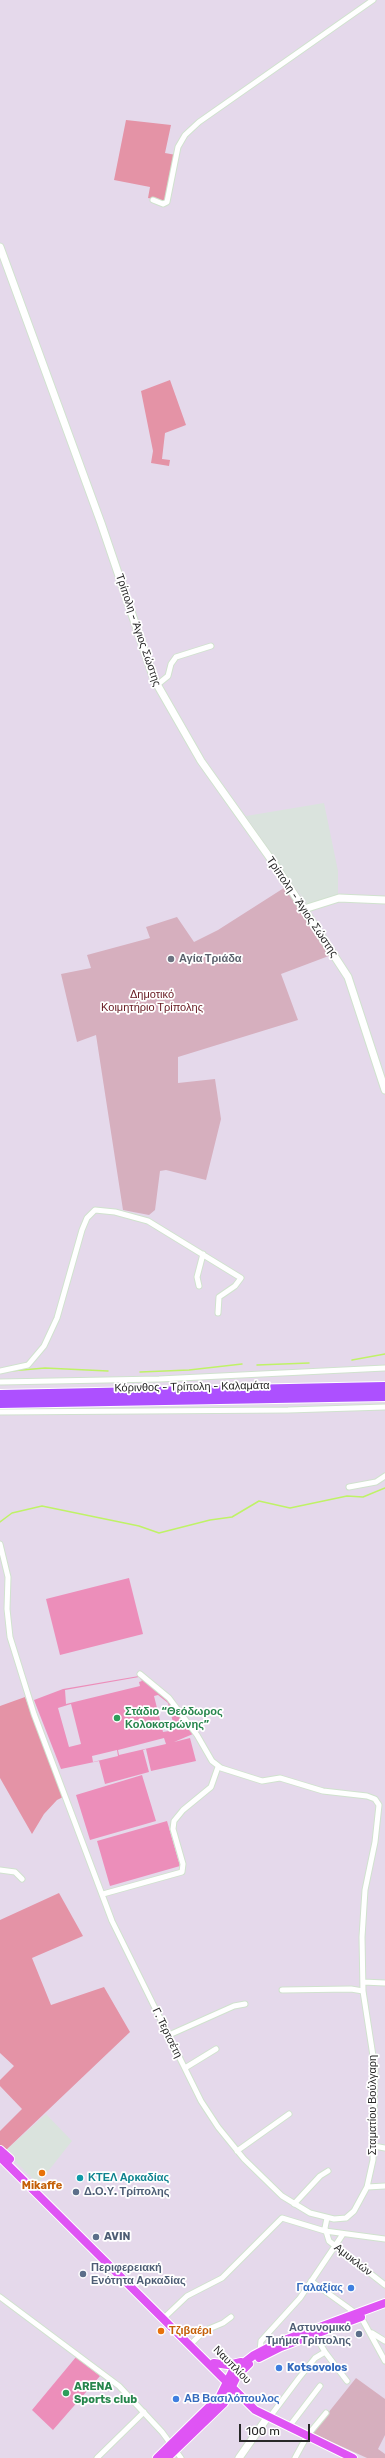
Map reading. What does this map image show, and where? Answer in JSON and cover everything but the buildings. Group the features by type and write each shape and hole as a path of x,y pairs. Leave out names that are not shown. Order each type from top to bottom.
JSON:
{"highway":[{"name":"Κόρινθος - Τρίπολη - Καλαμάτα","path":"0,1395 385,1388"},
{"name":"Κόρινθος - Τρίπολη - Καλαμάτα","path":"0,1403 385,1396"}],"main road":[{"name":"Τρίπολη - Άγιος Σώστης","path":"0,247 101,523 157,684 201,761 304,909 349,980 385,1090"},
{"path":"304,909 339,898 385,900"},
{"name":"Ναυπλίου","path":"0,2153 167,2315 214,2364 246,2401 268,2418"},
{"name":"Ναυπλίου","path":"0,2153 268,2418"},
{"path":"167,2458 172,2448 219,2398 242,2370 257,2359 281,2347 315,2335 385,2303"},
{"path":"224,2403 231,2383 232,2372 260,2351 359,2315 385,2309"},
{"path":"214,2364 228,2365 246,2360"},
{"path":"157,2458 172,2448 224,2403 232,2398 246,2401"},
{"path":"238,2458 268,2418 353,2458"}],"street":[{"path":"153,200 163,204 167,202 178,147 185,135 199,122 373,0"},
{"path":"157,684 168,676 171,664 176,657 211,646"},
{"path":"0,1371 28,1365 44,1346 57,1318 82,1230 92,1211 100,1210 148,1221 241,1278 233,1288 219,1297 218,1313"},
{"path":"199,1286 197,1277 203,1254"},
{"path":"0,1382 159,1379 385,1368"},
{"path":"0,1412 273,1410 385,1407"},
{"path":"349,1487 376,1482 385,1476"},
{"name":"Γ. Τερτσέτη","path":"0,1544 7,1570 7,1609 14,1651 34,1714 120,1939 210,2115 237,2151 259,2175 294,2204 327,2218"},
{"path":"103,1894 182,1872 183,1864 173,1829 174,1821 183,1810 211,1787 218,1767 168,1698 140,1674"},
{"name":"Σταματίου Βούλγαρη","path":"218,1767 262,1781 280,1778 324,1791 367,1796 378,1801 380,1808 364,1904 363,1991 375,2069 374,2146 367,2187 349,2216 340,2219 327,2218"},
{"path":"0,1870 15,1872 22,1879"},
{"path":"363,1982 385,1983"},
{"path":"282,1990 351,1988 363,1991"},
{"path":"169,2035 234,2006 245,2004"},
{"path":"185,2068 216,2049"},
{"path":"237,2151 289,2114"},
{"path":"374,2146 385,2148"},
{"path":"294,2204 320,2176 328,2171"},
{"path":"367,2187 385,2186"},
{"path":"167,2315 187,2296 222,2278 282,2218 325,2231 385,2239"},
{"path":"325,2231 327,2218"},
{"name":"Αμυκλών","path":"325,2231 327,2238 334,2246 385,2285"},
{"path":"260,2351 261,2341 296,2304 343,2234"},
{"path":"311,2281 359,2315 371,2332 385,2359"},
{"path":"0,2296 110,2378 144,2412 181,2458"},
{"path":"193,2342 204,2331 223,2323 231,2317"},
{"path":"371,2332 385,2341"},
{"path":"315,2335 325,2352 347,2381"},
{"path":"268,2418 315,2358 325,2352"},
{"path":"288,2428 320,2386"},
{"path":"97,2458 144,2412"},
{"path":"295,2458 307,2436 326,2413"}],"shaded area":[{"path":"126,120 171,125 165,153 176,155 166,201 148,198 150,187 114,180"},
{"path":"170,380 186,425 165,433 162,459 170,460 169,466 151,463 153,451 141,391"},
{"path":"324,803 338,871 338,894 307,904 246,816"},
{"path":"129,1578 143,1634 60,1655 46,1599"},
{"name":"Στάδιο “Θεόδωρος Κολοκοτρώνης”","path":"139,1676 169,1702 193,1734 174,1742 190,1738 196,1761 151,1771 146,1749 143,1750 149,1772 105,1784 99,1761 61,1769 34,1700 63,1689","holes":["139,1677 142,1681 139,1682 140,1686 66,1704 65,1690","158,1695 168,1703 175,1730 163,1732 154,1696","71,1704 81,1744 69,1747 58,1708","164,1738 166,1744 119,1755 118,1750","117,1750 118,1756 93,1762 92,1756"]},
{"path":"25,1697 63,1797 57,1800 44,1814 32,1834 0,1778 0,1706"},
{"path":"142,1775 156,1821 90,1840 76,1795"},
{"path":"167,1821 180,1866 110,1886 97,1841"},
{"path":"59,1893 83,1936 32,1958 51,2005 104,1987 130,2032 5,2151 0,2146 0,2131 22,2109 0,2086 0,2080 14,2066 0,2053 0,1920"},
{"path":"46,2114 72,2141 38,2184 5,2151"},
{"name":"ARENA Sports club","path":"76,2357 100,2376 53,2430 32,2410"}],"green space":[{"name":"Δημοτικό Κοιμητήριο Τρίπολης","path":"287,886 334,954 281,974 298,1020 178,1057 178,1083 215,1079 221,1119 206,1180 166,1170 160,1171 155,1210 149,1215 123,1210 96,1035 77,1042 61,974 91,968 87,955 150,938 146,927 177,917 194,942 218,930"},
{"path":"356,2378 385,2399 385,2435 378,2449 385,2454 385,2458 367,2458 312,2433"}],"waterway":[{"path":"352,1360 385,1354"},
{"path":"257,1365 309,1363"},
{"path":"140,1372 189,1370 242,1364"},
{"path":"10,1371 45,1368 108,1371"},
{"path":"0,1522 12,1513 42,1506 139,1526 159,1533 210,1520 232,1517 259,1501 290,1508 347,1496 363,1497 385,1488"}],"place":[{"name":"Αγία Τριάδα","path":"171,959"},
{"name":"Στάδιο “Θεόδωρος Κολοκοτρώνης”","path":"117,1718"},
{"name":"Mikaffe","path":"42,2173"},
{"name":"ΚΤΕΛ Αρκαδίας","path":"80,2178"},
{"name":"Δ.Ο.Υ. Τρίπολης","path":"76,2192"},
{"name":"AVIN","path":"96,2237"},
{"name":"Περιφερειακή Ενότητα Αρκαδίας","path":"83,2274"},
{"name":"Γαλαξίας","path":"351,2288"},
{"name":"Τζιβαέρι","path":"161,2331"},
{"name":"Αστυνομικό Τμήμα Τρίπολης","path":"359,2334"},
{"name":"Kotsovolos","path":"279,2368"},
{"name":"ARENA Sports club","path":"66,2393"},
{"name":"ΑΒ Βασιλόπουλος","path":"176,2399"}]}
